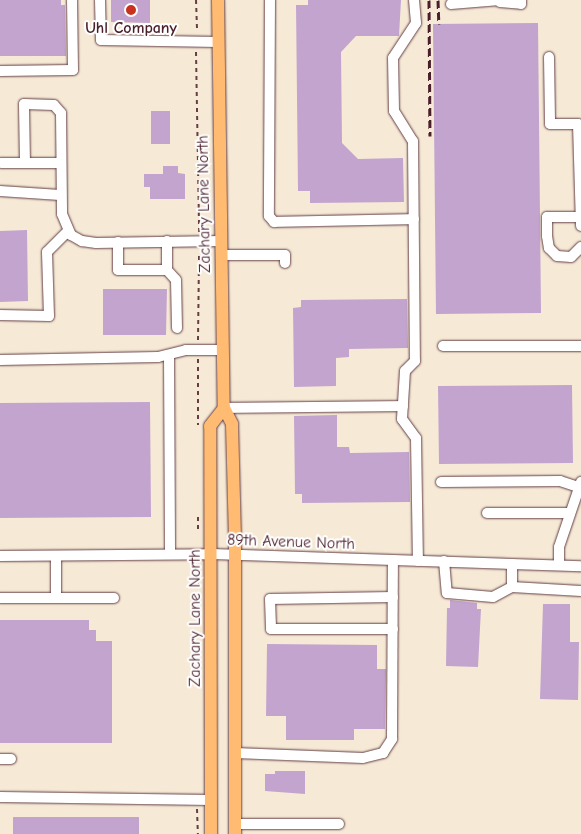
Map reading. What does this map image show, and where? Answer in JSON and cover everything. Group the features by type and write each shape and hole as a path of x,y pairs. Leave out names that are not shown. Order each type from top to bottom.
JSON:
{"main road":[{"name":"Zachary Lane North","path":"218,0 224,408 232,424 236,556 234,829"},
{"name":"Zachary Lane North","path":"211,834 212,554 210,426 224,408"}],"street":[{"path":"0,71 73,70 72,0"},
{"path":"100,0 101,40 218,42"},
{"path":"270,0 269,216 274,222 414,219"},
{"path":"414,0 416,23 393,58 394,110 413,141 415,361 405,371 402,419 416,438 418,561"},
{"path":"451,4 500,1 521,4 521,0"},
{"path":"549,58 550,124 578,124 581,226"},
{"path":"25,163 24,104 54,106 61,113 60,195 68,231 82,241 221,241"},
{"path":"1,163 61,163"},
{"path":"0,191 60,195"},
{"path":"581,217 547,217 549,248 558,256 571,257 581,247"},
{"path":"0,316 49,316 48,252 54,242 68,231"},
{"path":"167,241 167,270 176,280 177,328"},
{"path":"118,242 118,270 167,270"},
{"path":"221,255 285,255 286,264"},
{"path":"443,346 581,346"},
{"path":"0,360 169,355 198,349 223,350"},
{"path":"169,355 170,554"},
{"path":"224,408 403,406"},
{"path":"441,482 560,481 580,484 559,548 559,565"},
{"path":"487,513 570,513"},
{"name":"89th Avenue North","path":"0,556 212,554 581,566"},
{"path":"56,556 56,598"},
{"path":"235,753 363,758 383,753 392,739 393,560"},
{"path":"444,561 447,593 493,596 512,587 581,591"},
{"path":"512,564 512,587"},
{"path":"392,597 270,599 271,629 392,629"},
{"path":"0,598 114,598"},
{"path":"0,797 211,800"},
{"path":"234,829 339,824"}],"path":[{"path":"196,0 199,226"},
{"path":"198,428 199,256"},
{"path":"198,512 199,535"}],"building":[{"path":"0,0 61,0 61,5 65,5 66,56 0,56"},
{"name":"Uhl Company","path":"111,0 150,0 150,23 111,22"},
{"path":"308,0 401,0 399,36 356,36 341,52 342,143 358,159 403,158 404,202 310,203 310,191 298,191 296,5 308,5"},
{"path":"538,23 541,313 436,314 433,24"},
{"path":"151,111 170,111 170,144 151,144"},
{"path":"163,166 178,166 178,173 185,174 185,199 150,199 150,187 144,187 144,174 163,174"},
{"path":"27,230 28,301 0,302 0,231"},
{"path":"103,289 167,289 166,335 103,335"},
{"path":"407,299 408,348 349,349 349,357 336,358 336,386 294,387 293,308 301,307 301,300"},
{"path":"572,385 573,463 439,464 438,386"},
{"path":"150,402 151,517 0,518 0,403"},
{"path":"337,415 337,447 349,447 350,453 409,452 410,502 302,503 302,494 295,494 294,416"},
{"path":"450,600 477,603 477,609 481,609 478,667 446,666 447,608 450,608"},
{"path":"543,604 570,604 570,642 579,642 578,700 540,699"},
{"path":"0,620 89,620 89,630 96,630 96,641 112,641 112,743 0,743"},
{"path":"267,644 377,645 377,669 386,669 385,729 354,729 354,740 286,740 286,716 266,716"},
{"path":"275,771 305,771 305,794 265,791 265,774 275,774"},
{"path":"13,817 139,817 139,834 13,834"}],"railway":[{"path":"429,0 430,136"},
{"path":"438,0 439,24"}],"place":[{"name":"Uhl Company","path":"131,10"}]}
